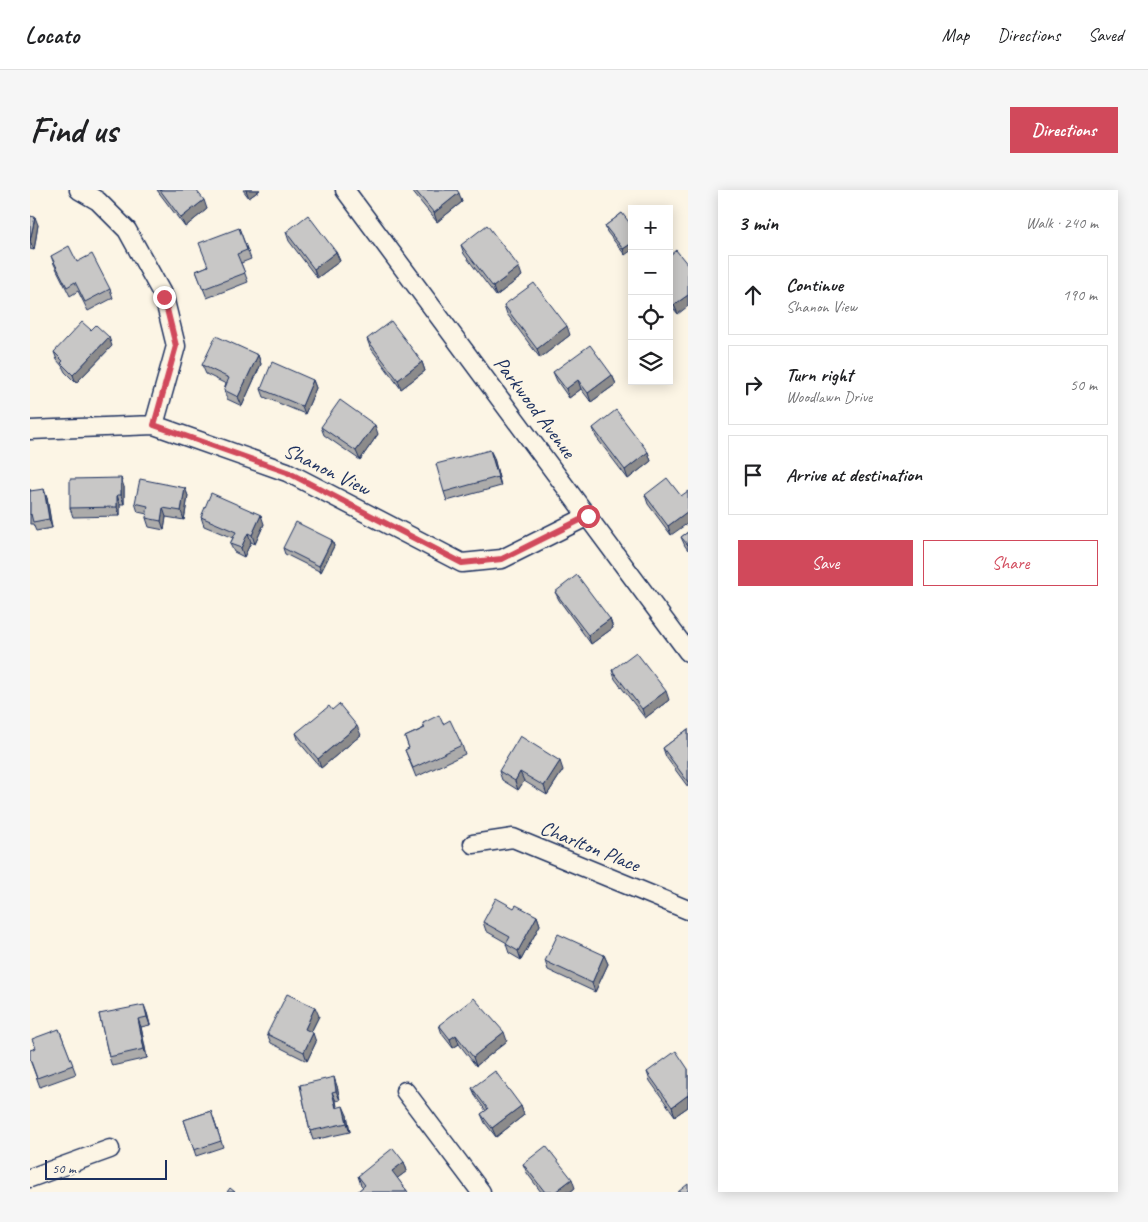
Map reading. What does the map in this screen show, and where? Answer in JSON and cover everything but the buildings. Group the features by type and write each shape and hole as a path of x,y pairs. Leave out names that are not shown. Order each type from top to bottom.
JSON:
{"street":[{"path":"79,190 98,201 126,230 164,297 176,346 154,425"},
{"name":"Parkwood Avenue","path":"345,190 688,652"},
{"name":"Shanon View","path":"30,430 154,425 287,472 462,563 502,559 588,516"},
{"name":"Charlton Place","path":"474,844 513,838 688,910"},
{"path":"406,1091 481,1192"},
{"path":"30,1178 110,1149"}],"route":[{"path":"164,297 176,346 154,425 287,472 462,563 502,559 588,516"}]}
